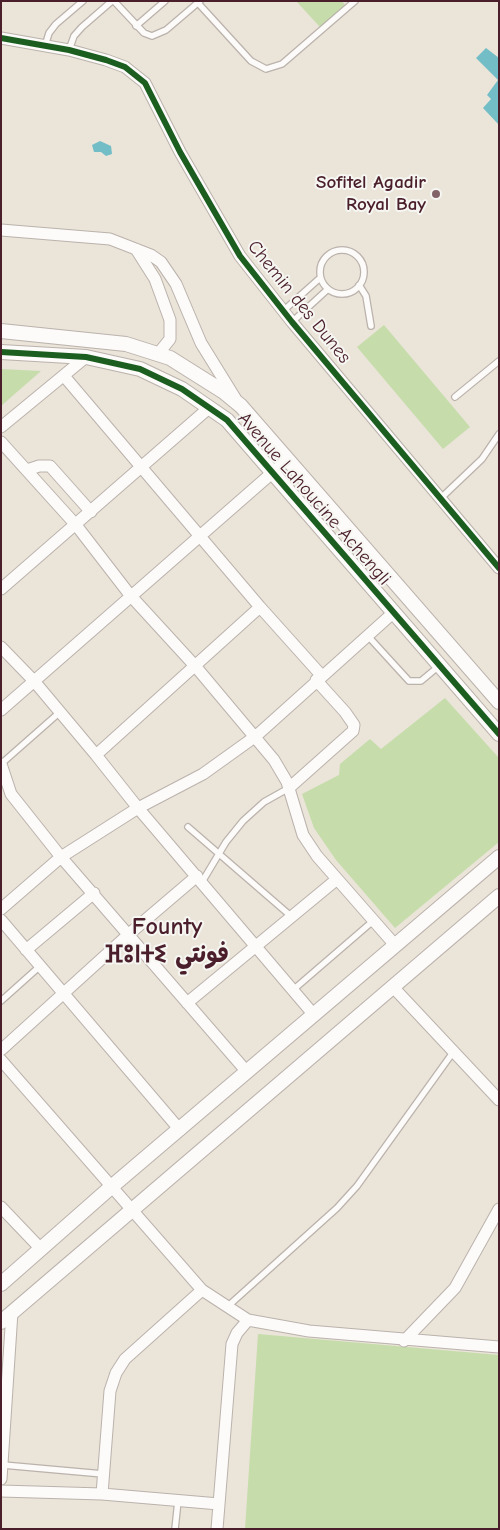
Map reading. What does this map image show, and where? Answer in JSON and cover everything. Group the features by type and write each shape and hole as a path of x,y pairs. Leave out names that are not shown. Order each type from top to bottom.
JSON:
{"street":[{"name":"Chemin des Dunes","path":"1,38 69,50 125,66 145,83 180,152 240,256 292,322 499,568"},
{"path":"1,230 110,239 135,247 156,258 167,270 201,343 241,406"},
{"path":"135,247 155,279 170,320 170,339 158,354"},
{"name":"Avenue Lahoucine Achengli","path":"1,331 126,344 158,354 194,372 241,406 499,702"},
{"name":"Avenue Lahoucine Achengli","path":"1,352 86,357 140,369 161,377 210,407 227,420 499,734"},
{"path":"1,427 86,357"},
{"path":"64,376 319,678 354,726 353,731 289,788"},
{"path":"1,589 210,407"},
{"path":"1,442 76,525 130,595 256,736 274,760 289,788 304,835 336,880 395,946"},
{"path":"1,710 130,595 288,459"},
{"path":"27,470 39,466 50,466 91,512"},
{"path":"96,755 260,608"},
{"path":"1,909 61,857 138,808 203,774 256,736 393,613"},
{"path":"3,653 34,681 138,808 314,1016"},
{"path":"1,764 11,794 61,857 247,1072"},
{"path":"1,1284 110,1188 499,857"},
{"path":"1,1050 129,934 200,879"},
{"path":"188,1003 336,880"},
{"path":"26,950 94,893"},
{"path":"1,1322 499,896"},
{"path":"1,920 39,967 64,993 180,1130"},
{"path":"392,986 499,1100"},
{"path":"1,1060 110,1188 202,1290 248,1320 309,1331 499,1347"},
{"path":"1,1207 41,1248"},
{"path":"404,1340 460,1280 499,1210"},
{"path":"102,1494 110,1392 116,1373 125,1359 202,1290"},
{"path":"1,1479 12,1312"},
{"path":"217,1529 232,1344 237,1332 248,1320"},
{"path":"1,1491 102,1494 219,1504"}],"lane":[{"path":"45,46 49,33 56,24 83,1"},
{"path":"69,50 74,36 82,27 113,1 136,26 148,35 157,35 199,2 251,62 266,69 282,64 355,1"},
{"path":"136,26 165,1"},
{"path":"339,250 349,251 358,257 363,266 363,276 359,285 350,292 338,294 328,289 320,278 320,268 324,260 330,254 339,250"},
{"path":"284,311 320,278"},
{"path":"359,285 366,296 371,326"},
{"path":"292,322 328,289"},
{"path":"455,397 499,361"},
{"path":"441,498 482,459 499,434"},
{"path":"367,635 409,681 421,681 439,666"},
{"path":"1,764 60,712"},
{"path":"200,879 234,832 253,811 264,802 289,788"},
{"path":"188,827 292,917"},
{"path":"293,990 373,921"},
{"path":"1,1001 39,967"},
{"path":"226,1307 337,1208 358,1186 454,1051"},
{"path":"3,1465 103,1474"},
{"path":"175,1529 178,1501"}],"green space":[{"path":"296,1 342,1 345,5 320,27"},
{"path":"384,325 470,427 443,449 357,347"},
{"path":"1,369 41,371 1,406"},
{"path":"445,698 499,758 499,842 395,928 336,860 314,828 302,794 339,775 340,764 370,739 381,749"},
{"path":"258,1334 499,1355 499,1529 245,1529"}],"water":[{"path":"486,48 499,58 499,125 483,108 491,99 487,95 498,80 476,58"},
{"path":"100,141 111,146 112,154 106,156 101,152 94,152 92,145"}],"cycle path":[{"path":"1,38 69,50 106,60 125,67 145,83 180,152 240,256 292,322 499,568"},
{"path":"1,352 86,357 140,369 182,389 227,420 499,734"}],"place":[{"name":"Sofitel Agadir Royal Bay","path":"436,194"}],"district":[{"name":"Founty ⴼⵓⵏⵜⵉ فونتي","path":"167,941"}]}
